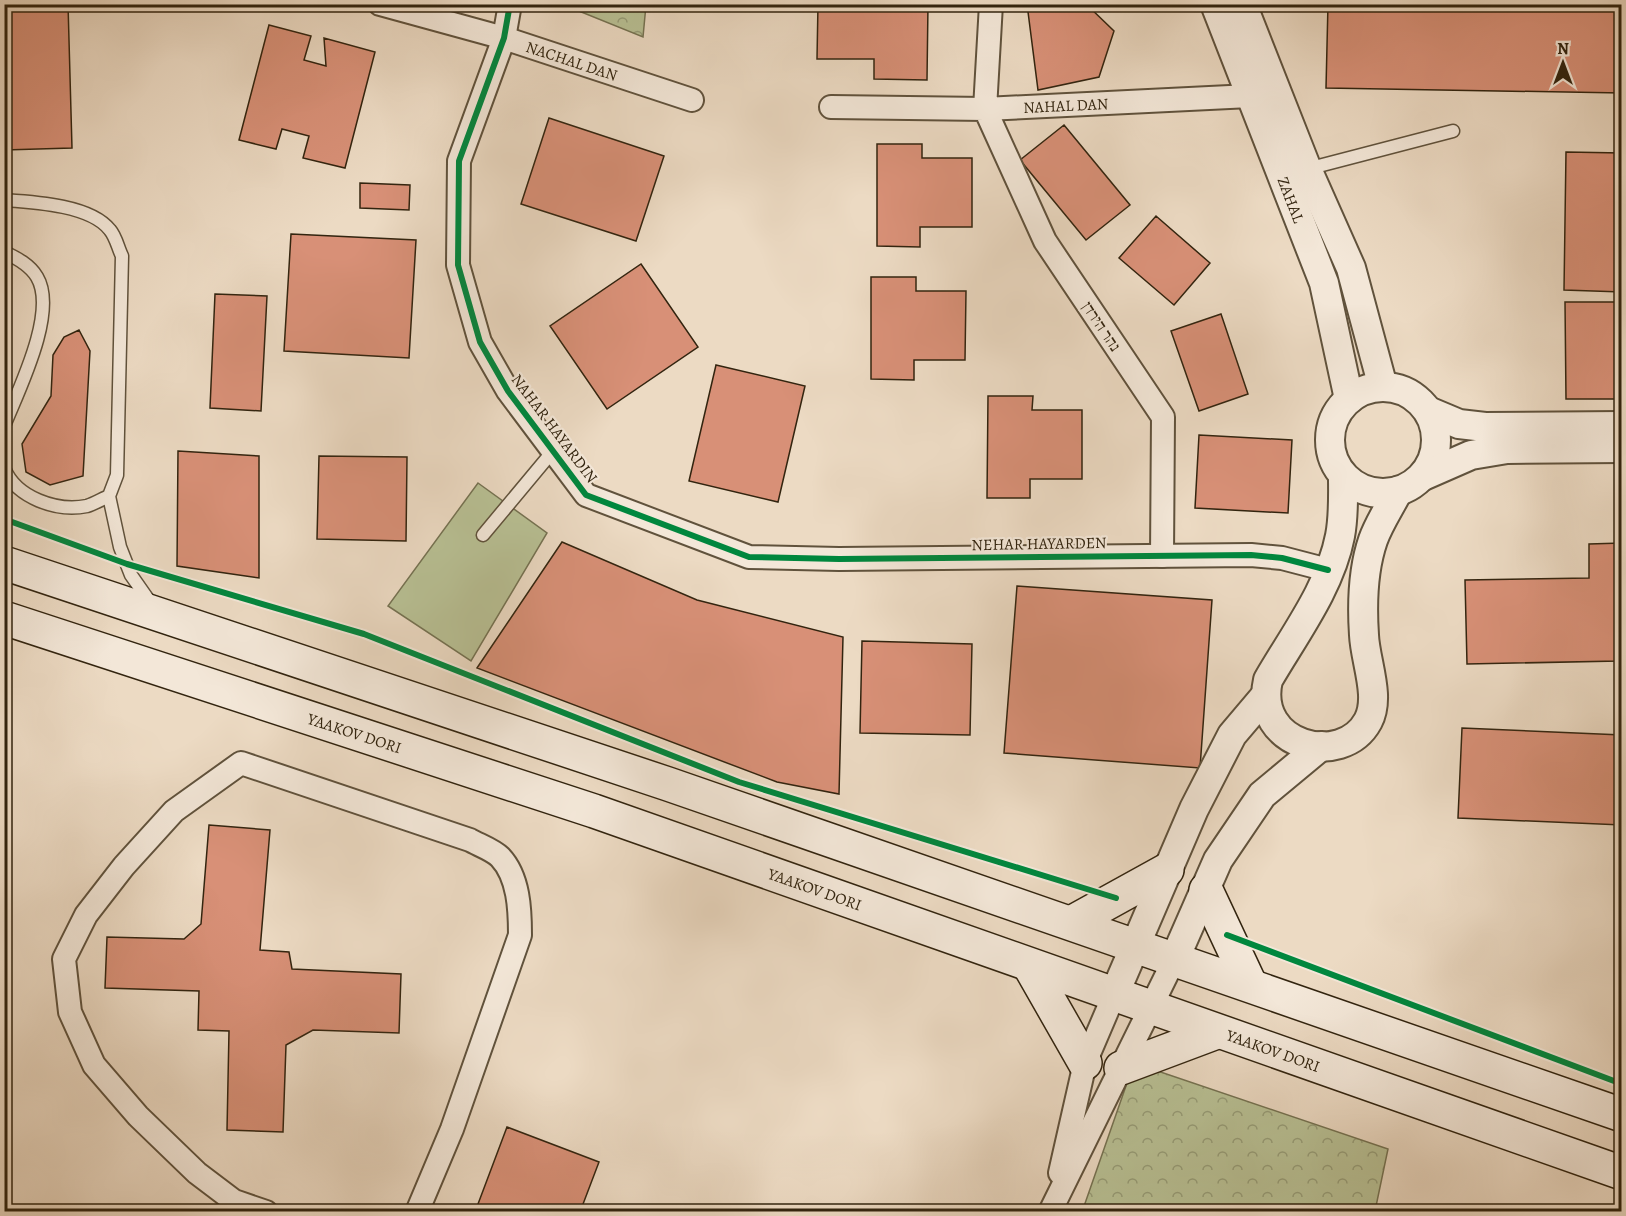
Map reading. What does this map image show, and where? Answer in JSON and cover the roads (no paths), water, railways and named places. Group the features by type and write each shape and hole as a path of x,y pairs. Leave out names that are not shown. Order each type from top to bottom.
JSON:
{"main road":[{"path":"4,563 668,784 1250,984 1622,1115"},
{"name":"YAAKOV DORI","path":"4,618 168,669 594,811 1622,1173"},
{"path":"1071,923 1167,870"},
{"path":"1206,890 1250,984"},
{"path":"1029,964 1085,1063"},
{"path":"1121,1068 1217,1032"}],"street":[{"name":"NACHAL DAN","path":"380,4 504,38 692,100"},
{"name":"NAHAR HAYARDIN","path":"510,4 504,38 459,161 458,265 480,342 508,391 554,451"},
{"path":"985,109 991,4"},
{"name":"ZAHAL","path":"1215,4 1324,283 1349,399"},
{"name":"ZAHAL","path":"1242,4 1307,169 1351,268 1383,387"},
{"name":"NAHAL DAN","path":"831,106 985,109 1250,96"},
{"name":"נהר הירדן","path":"985,109 1045,241 1163,417 1162,555"},
{"path":"1428,411 1435,427 1436,444 1432,461 1422,476 1412,485 1398,491 1369,491 1343,476 1334,461 1330,445 1331,428 1338,412 1349,399 1365,390 1383,387 1408,394 1428,411 1459,424 1485,428 1622,426"},
{"path":"1422,476 1471,455 1507,449 1622,448"},
{"name":"NEHAR HAYARDEN","path":"554,451 586,495 749,557 839,559 1251,555 1282,558 1328,570"},
{"path":"1343,476 1340,536 1328,570 1319,592 1268,680 1265,696 1266,710 1277,728 1288,737 1321,746 1343,744 1356,735 1368,721 1371,707 1364,635 1365,574 1373,540 1398,491"},
{"path":"1051,1211 1085,1063 1194,809 1232,735 1265,696"},
{"path":"1051,1211 1175,958 1218,860 1262,795 1321,746"},
{"path":"266,1212 234,1201 197,1173 138,1116 94,1065 70,1012 64,959 86,915 124,866 174,811 241,763 470,840 500,857 511,875 519,905 520,936 452,1129 417,1212"}],"lane":[{"path":"1307,169 1453,131"},
{"path":"4,200 58,206 89,214 110,229 122,256 117,475 109,495 120,547 131,574 159,616"},
{"path":"4,252 21,259 37,278 43,302 38,335 4,426"},
{"path":"483,535 554,451"},
{"path":"4,468 10,481 22,492 56,506 88,506 109,495"}]}
